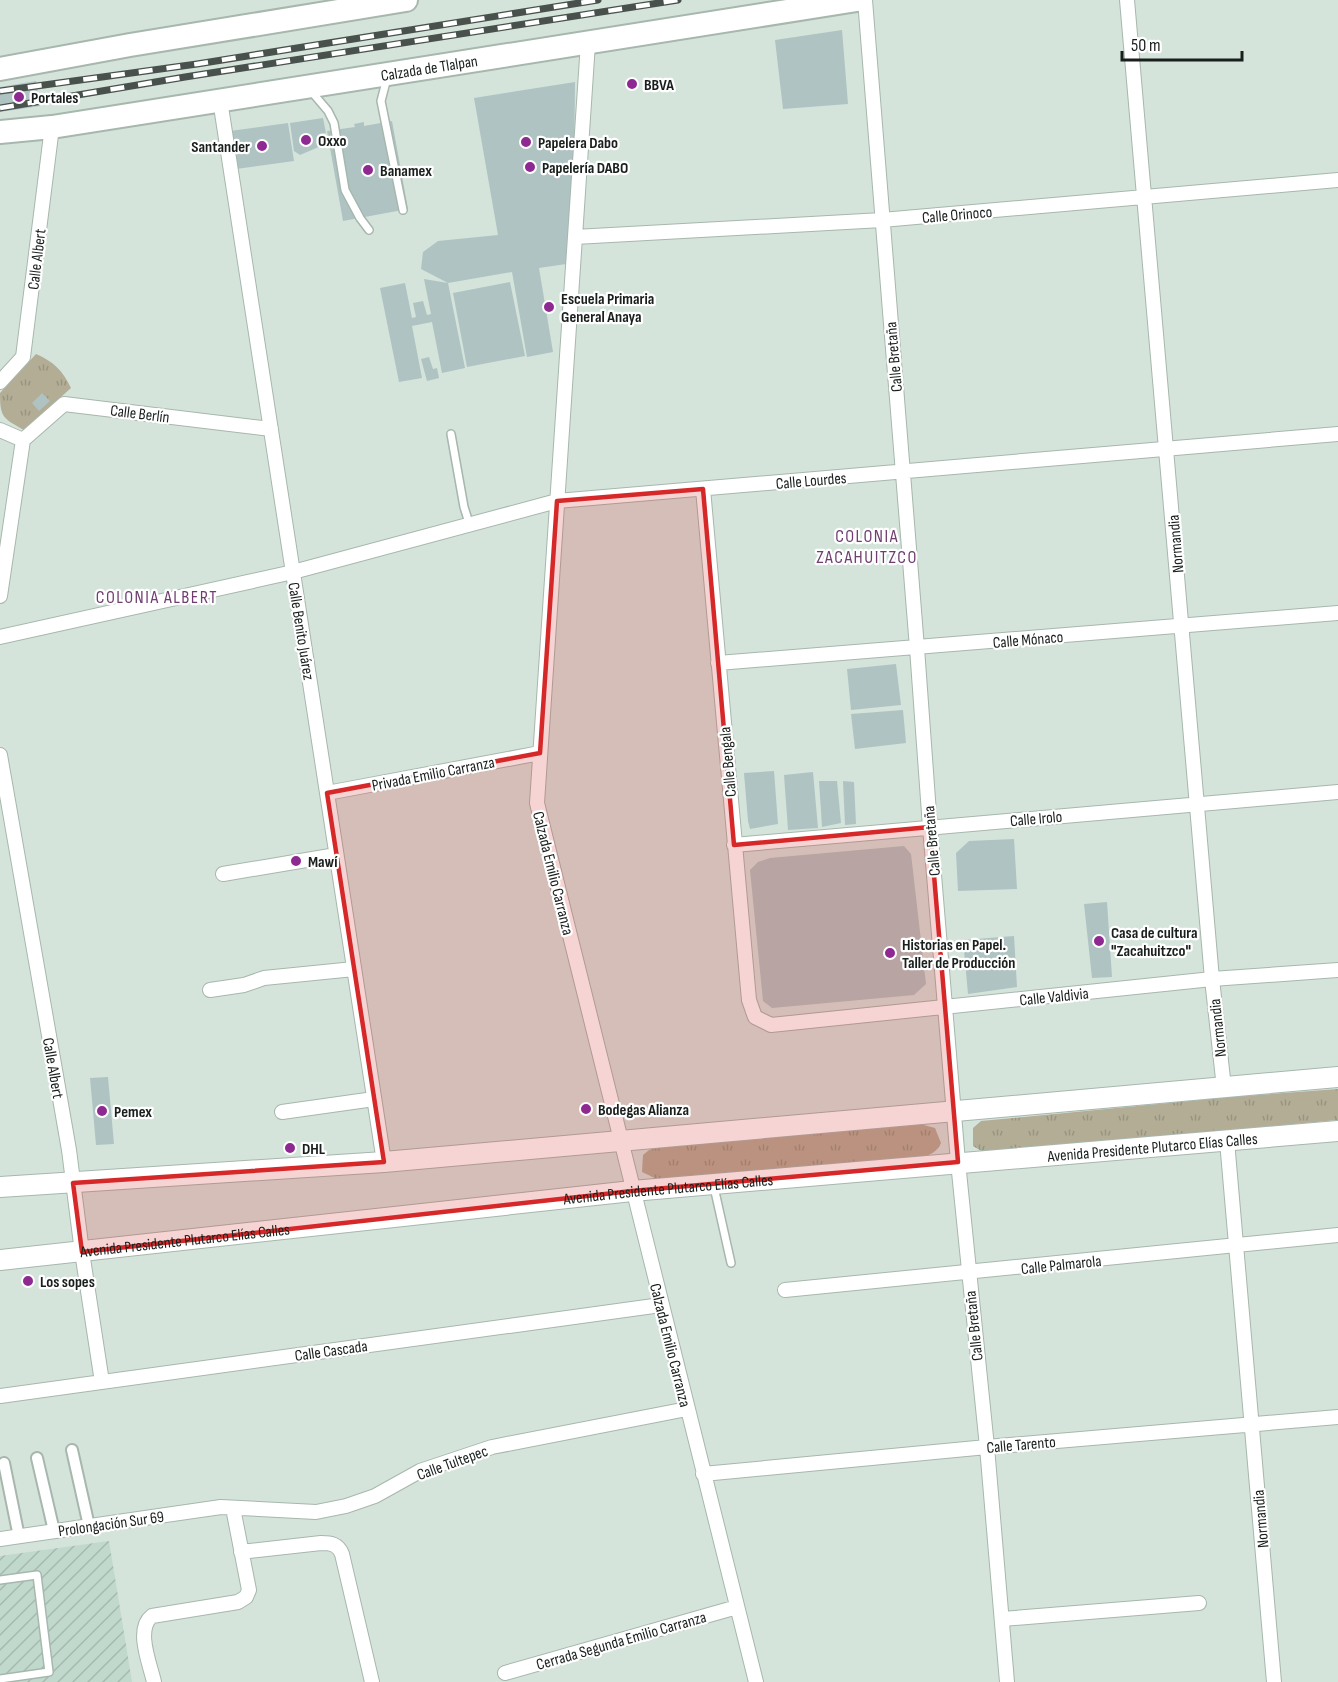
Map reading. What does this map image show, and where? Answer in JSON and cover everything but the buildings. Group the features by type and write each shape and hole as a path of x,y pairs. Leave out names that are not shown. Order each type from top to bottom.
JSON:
{"highway":[{"path":"0,69 404,0"},
{"name":"Calzada de Tlalpan","path":"0,132 52,127 857,0"}],"main road":[{"path":"0,1187 384,1162 1338,1077"},
{"name":"Avenida Presidente Plutarco Elías Calles","path":"0,1260 632,1191 1338,1131"}],"street":[{"name":"Calle Bretaña","path":"866,0 945,1007 1007,1682"},
{"name":"Normandia","path":"1127,0 1212,980 1224,1088"},
{"name":"Calzada Emilio Carranza","path":"588,43 537,803 756,1682"},
{"name":"Calle Benito Juárez","path":"220,100 384,1162"},
{"name":"Calle Albert","path":"0,382 23,357 52,127"},
{"name":"Calle Orinoco","path":"575,237 882,220 1338,180"},
{"name":"Calle Berlín","path":"23,440 64,404 271,429"},
{"path":"0,430 23,440 0,597"},
{"name":"Calle Lourdes","path":"0,637 293,572 557,501 1338,434"},
{"name":"Calle Bengala","path":"703,489 749,1000 755,1017 771,1025"},
{"name":"Calle Mónaco","path":"718,663 1338,613"},
{"name":"Privada Emilio Carranza","path":"327,793 540,753"},
{"name":"Calle Albert","path":"0,758 73,1183 102,1382"},
{"name":"Calle Irolo","path":"734,845 1338,792"},
{"path":"223,874 336,855"},
{"path":"210,990 244,985 264,978 354,969"},
{"name":"Calle Valdivia","path":"771,1025 1212,980 1338,970"},
{"path":"282,1112 374,1099"},
{"name":"Normandia","path":"1227,1141 1274,1682"},
{"name":"Calle Palmarola","path":"784,1290 1338,1235"},
{"name":"Calle Cascada","path":"0,1396 662,1305"},
{"name":"Calle Tultepec","path":"227,1507 316,1512 346,1506 375,1496 420,1471 492,1447 687,1409"},
{"name":"Calle Tarento","path":"704,1474 1338,1417"},
{"path":"72,1450 89,1526"},
{"path":"37,1458 54,1532"},
{"path":"4,1462 19,1537"},
{"path":"154,1682 143,1635 144,1624 152,1616 238,1602 246,1597 249,1590 241,1552 227,1507"},
{"name":"Prolongación Sur 69","path":"0,1539 227,1507"},
{"path":"241,1552 321,1543 337,1546 342,1554 372,1682"},
{"path":"1002,1619 1199,1603"},
{"name":"Cerrada Segunda Emilio Carranza","path":"505,1673 737,1607"}],"lane":[{"path":"388,74 381,101 403,210"},
{"path":"307,86 328,111 334,123 345,190 369,230"},
{"path":"452,434 464,507 470,526"},
{"path":"714,1185 731,1263"},
{"path":"0,1580 37,1575 49,1672 0,1679"}],"highlighted area":[{"path":"703,489 734,845 930,827 958,1162 632,1191 82,1252 73,1183 384,1162 327,793 540,753 557,501"}],"shaded area":[{"path":"109,1541 132,1682 0,1682 0,1556"}],"green space":[{"path":"36,354 57,367 71,388 24,430 11,423 2,413 0,393"},
{"path":"1338,1089 1338,1120 983,1152 973,1146 973,1128 981,1121"},
{"path":"920,1124 935,1128 941,1143 934,1152 916,1158 659,1180 642,1172 643,1155 649,1150 669,1145"}],"railway":[{"path":"0,91 197,64 598,0"},
{"path":"0,108 678,0"}],"place":[{"name":"BBVA","path":"632,84"},
{"name":"Portales","path":"19,97"},
{"name":"Oxxo","path":"306,140"},
{"name":"Papelera Dabo","path":"526,142"},
{"name":"Santander","path":"262,146"},
{"name":"Papelería DABO","path":"530,167"},
{"name":"Banamex","path":"368,170"},
{"name":"Escuela Primaria General Anaya","path":"549,307"},
{"name":"Mawí","path":"296,861"},
{"name":"Casa de cultura \"Zacahuitzco\"","path":"1099,941"},
{"name":"Historias en Papel. Taller de Producción","path":"890,953"},
{"name":"Bodegas Alianza","path":"586,1109"},
{"name":"Pemex","path":"102,1111"},
{"name":"DHL","path":"290,1148"},
{"name":"Los sopes","path":"28,1281"}],"district":[{"name":"COLONIA ZACAHUITZCO","path":"867,546"},
{"name":"COLONIA ALBERT","path":"157,597"}]}
